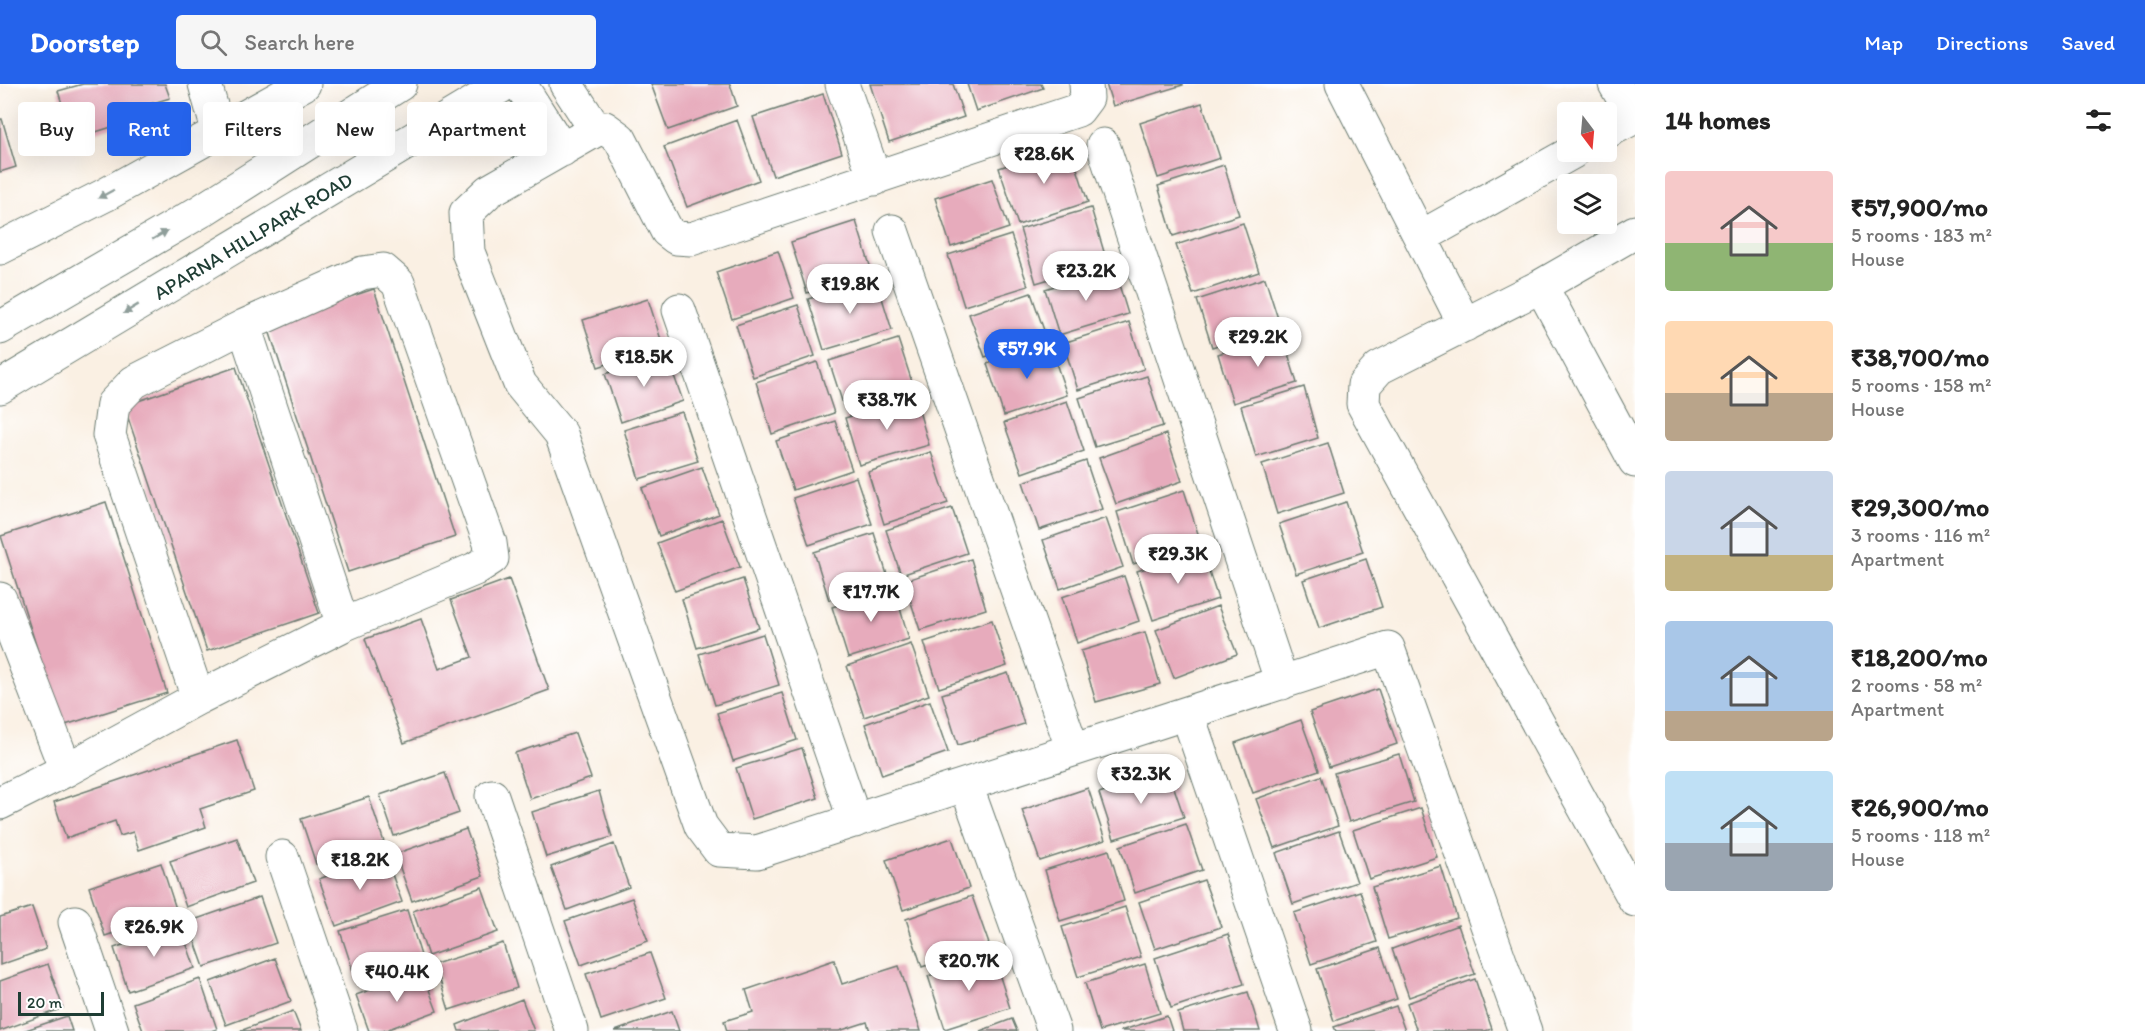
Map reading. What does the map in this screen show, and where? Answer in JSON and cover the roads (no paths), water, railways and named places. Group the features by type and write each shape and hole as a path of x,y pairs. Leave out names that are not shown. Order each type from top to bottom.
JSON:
{"street":[{"path":"205,84 210,102"},
{"path":"273,102 304,84"},
{"path":"0,328 201,211 400,84"},
{"name":"APARNA HILLPARK ROAD","path":"0,387 505,84"},
{"path":"520,84 562,150"},
{"path":"566,84 596,130"},
{"path":"842,84 875,179"},
{"path":"1086,84 1087,98 1078,110 691,239 676,238 667,231 620,139 605,128 596,130 489,191 466,213 468,252 520,384 561,434 701,826 719,849 758,852 1388,648 1525,1031"},
{"path":"1342,84 1465,325"},
{"path":"1615,84 1635,117 1617,126"},
{"path":"0,248 203,142"},
{"path":"1103,144 1282,683"},
{"path":"1421,237 1557,161"},
{"path":"892,231 1073,750"},
{"path":"1635,232 1541,286 1378,368 1364,385 1363,404 1635,900"},
{"path":"0,803 198,698 343,625 475,570 492,558 490,543 398,283 383,270 362,273 244,326 134,382 113,404 109,435 198,698"},
{"path":"77,283 99,329"},
{"path":"1541,286 1635,461"},
{"path":"679,310 855,821"},
{"path":"244,326 343,625"},
{"path":"0,599 66,770"},
{"path":"1187,713 1296,1031"},
{"path":"966,785 1054,1031"},
{"path":"492,796 572,1031"},
{"path":"282,857 341,1031"},
{"path":"75,922 112,1031"}]}
